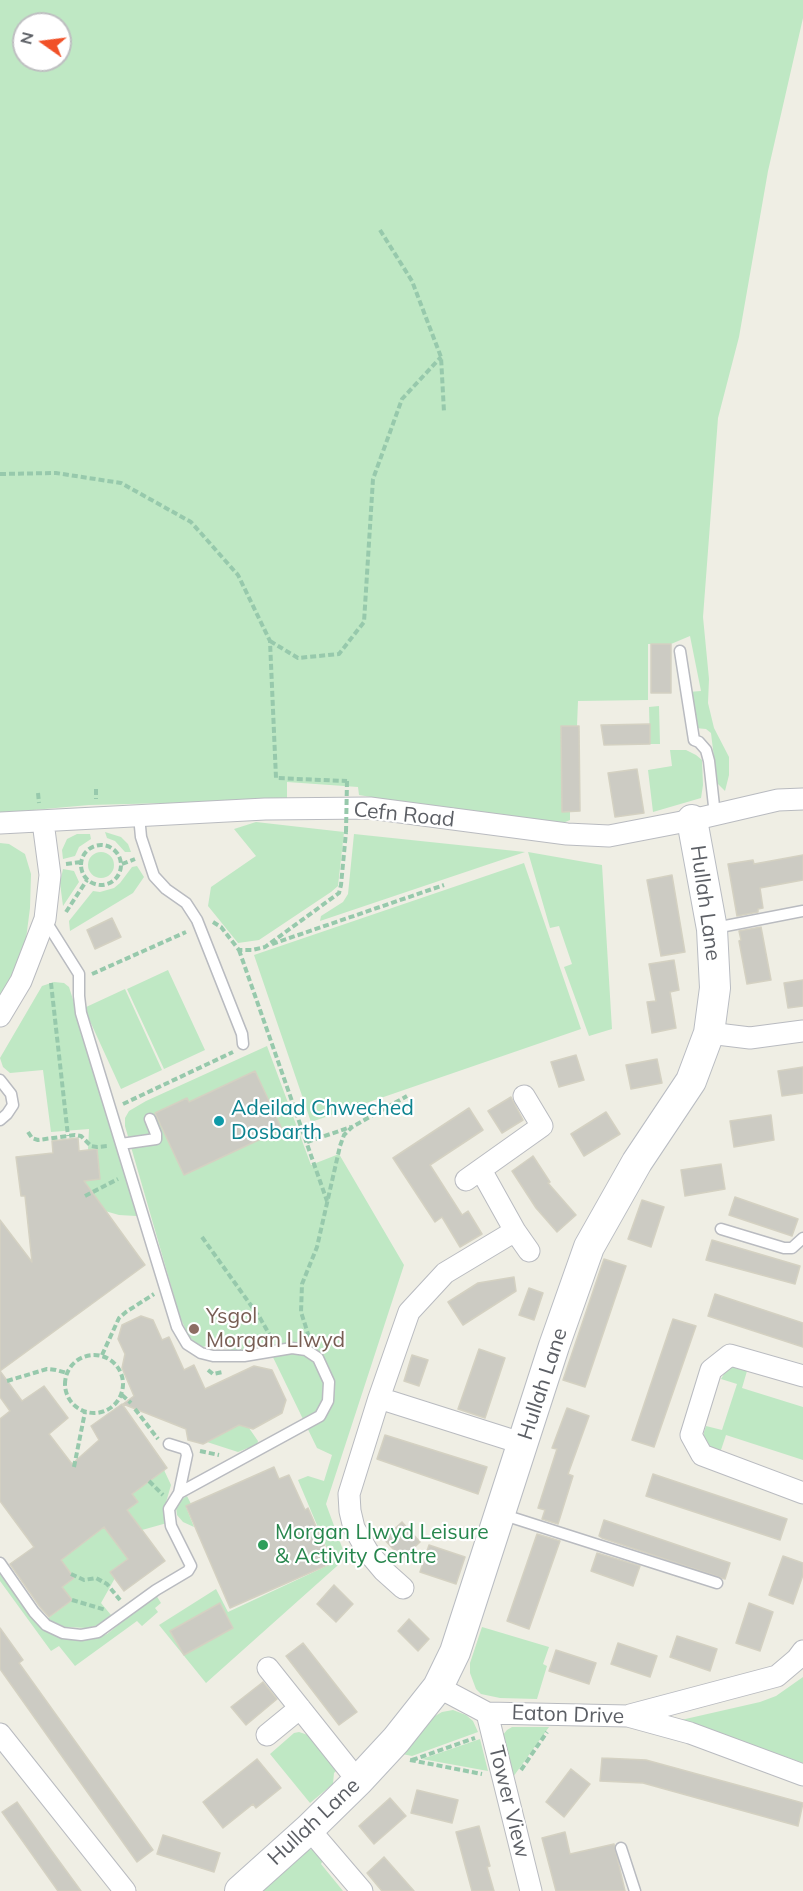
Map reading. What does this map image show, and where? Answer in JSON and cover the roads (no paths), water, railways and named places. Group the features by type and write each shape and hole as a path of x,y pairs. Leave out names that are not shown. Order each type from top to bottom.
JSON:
{"street":[{"name":"Cefn Road","path":"0,823 265,808 370,808 567,834 609,836 704,818 778,800 803,800"},
{"name":"Hullah Lane","path":"240,1891 358,1781 397,1757 438,1688 455,1652 554,1346 589,1247 637,1162 690,1081 709,1033 715,988 704,818"},
{"path":"0,1016 21,981 49,925 50,875 43,822"},
{"path":"709,1033 750,1038 803,1031"},
{"path":"524,1096 542,1126 473,1175 529,1251"},
{"path":"403,1588 378,1578 368,1552 354,1528 350,1511 349,1494 379,1398 409,1312 445,1273 515,1231"},
{"path":"803,1376 730,1355 711,1370 691,1435 702,1455 803,1493"},
{"path":"379,1398 524,1444"},
{"path":"628,1716 777,1676 803,1651"},
{"path":"268,1668 358,1781"},
{"name":"Eaton Drive","path":"438,1688 490,1722 560,1714 628,1716 690,1733 803,1774"},
{"path":"267,1735 300,1708"},
{"name":"Tower View","path":"490,1722 531,1891"},
{"path":"2,1742 125,1891"},
{"path":"309,1828 362,1891"}],"lane":[{"path":"680,651 694,740 706,750 709,761 704,818"},
{"path":"139,816 141,837 154,876 166,890 186,903 200,926 242,1034 243,1044"},
{"path":"712,929 803,911"},
{"path":"49,925 78,970 81,1013 164,1288 177,1327 187,1344 201,1353 227,1358 292,1348 306,1350 318,1358 329,1382 328,1401 320,1416 179,1493"},
{"path":"0,1080 11,1094 13,1105 0,1120"},
{"path":"121,1144 156,1139 150,1119"},
{"path":"721,1229 784,1248 792,1248 803,1238"},
{"path":"0,1563 34,1612 46,1625 63,1633 81,1635 98,1632 156,1590 188,1571 191,1566 190,1561 171,1526 169,1509 179,1493 187,1455 185,1449 174,1445"},
{"path":"501,1514 717,1583"},
{"path":"621,1848 635,1891"}],"place":[{"name":"Adeilad Chweched Dosbarth","path":"219,1121"},
{"name":"Ysgol Morgan Llwyd","path":"194,1329"},
{"name":"Morgan Llwyd Leisure & Activity Centre","path":"263,1545"}]}
